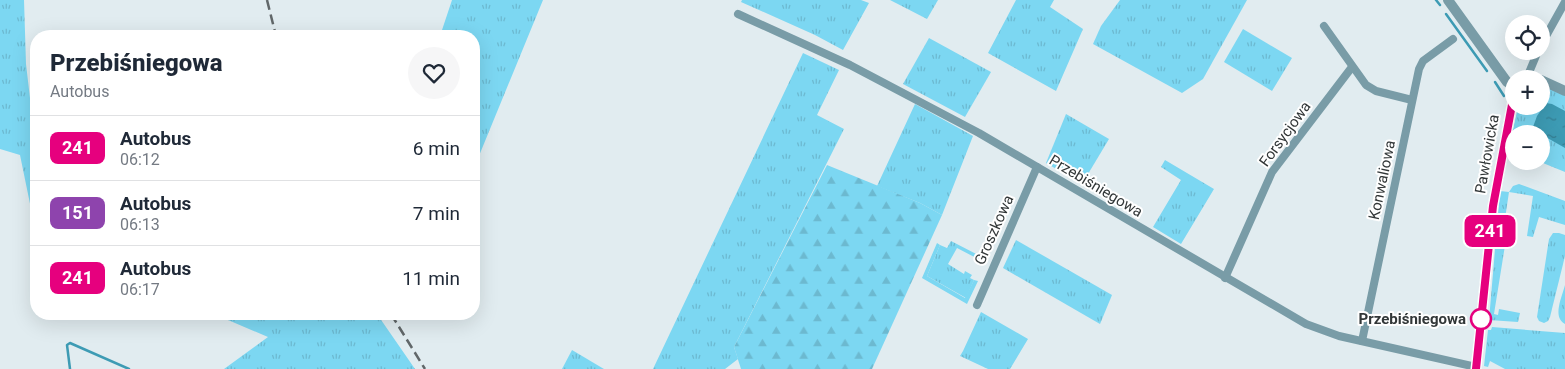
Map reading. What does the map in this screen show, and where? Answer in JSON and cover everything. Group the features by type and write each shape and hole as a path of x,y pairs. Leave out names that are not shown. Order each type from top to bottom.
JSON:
{"street":[{"path":"1448,0 1505,78"},
{"path":"1550,29 1565,2"},
{"name":"Przebiśniegowa","path":"738,14 850,65 980,133 1306,324 1340,336 1476,368"},
{"path":"1324,26 1352,68 1366,85 1376,91 1412,100"},
{"name":"Konwaliowa","path":"1362,341 1419,69 1423,61 1453,39"},
{"name":"Forsycjowa","path":"1225,278 1272,172 1352,68"},
{"path":"1550,85 1565,91"},
{"name":"Pawłowicka","path":"1476,368 1493,206 1510,115"},
{"name":"Groszkowa","path":"977,305 1037,167"}],"green space":[{"path":"0,0 24,0 26,64 30,98 30,204 20,155 0,149"},
{"path":"452,0 543,0 480,153 480,30 442,30"},
{"path":"742,0 861,0 869,3 843,50 815,35 741,2"},
{"path":"890,0 938,0 927,19"},
{"path":"1016,0 1054,0 1050,7 1083,29 1056,91 988,53"},
{"path":"1120,0 1247,0 1203,79 1182,93 1093,44 1101,26"},
{"path":"1243,29 1292,58 1272,91 1224,62"},
{"path":"929,38 991,72 965,117 903,84"},
{"path":"803,53 839,70 817,115 844,129 734,347 738,359 725,369 653,369"},
{"path":"1550,88 1565,95 1565,172 1550,166 1550,125 1514,125 1516,115 1550,115"},
{"path":"915,104 973,136 942,215 920,203 877,186"},
{"path":"1066,114 1109,139 1082,184 1046,163"},
{"path":"1165,160 1214,189 1181,244 1153,227 1181,180 1161,167"},
{"path":"827,165 920,203 942,215 872,369 741,369 734,347"},
{"path":"1519,184 1565,201 1565,225 1539,217 1533,237 1527,236 1533,196 1509,192 1513,186"},
{"path":"1500,191 1509,192 1503,232 1507,233 1494,314 1498,315 1499,309 1520,313 1518,322 1489,320"},
{"path":"1553,233 1565,235 1565,256 1550,317 1544,323 1539,321 1537,317 1549,239"},
{"path":"1016,240 1112,295 1100,324 1003,268"},
{"path":"951,241 984,258 982,261 957,248 948,264 964,274 965,271 972,275 970,278 974,280 966,298 927,276 940,245 947,248"},
{"path":"937,243 940,245 927,276 965,298 974,280 978,281 967,304 922,278"},
{"path":"1565,285 1565,324 1561,321 1558,312"},
{"path":"981,312 1028,339 1010,369 988,369 960,356"},
{"path":"228,320 381,320 415,369 224,369 268,337"},
{"path":"1492,327 1565,333 1565,369 1505,369 1490,361 1488,367 1484,366 1488,330 1491,330"},
{"path":"572,350 604,369 562,369"}],"water":[{"path":"1550,104 1565,111 1565,148 1550,139 1550,125 1534,125 1537,116 1550,115"}],"waterway":[{"path":"1436,0 1440,5"},
{"path":"1446,14 1487,71"},
{"path":"1495,82 1504,96"},
{"path":"70,369 67,345 70,343 129,369"}],"railway":[{"path":"267,0 274,30"},
{"path":"395,320 425,369"}],"bus line":[{"name":"241","path":"1476,369 1493,206 1509,115"}],"place":[{"name":"Przebiśniegowa","path":"1481,319"}]}
